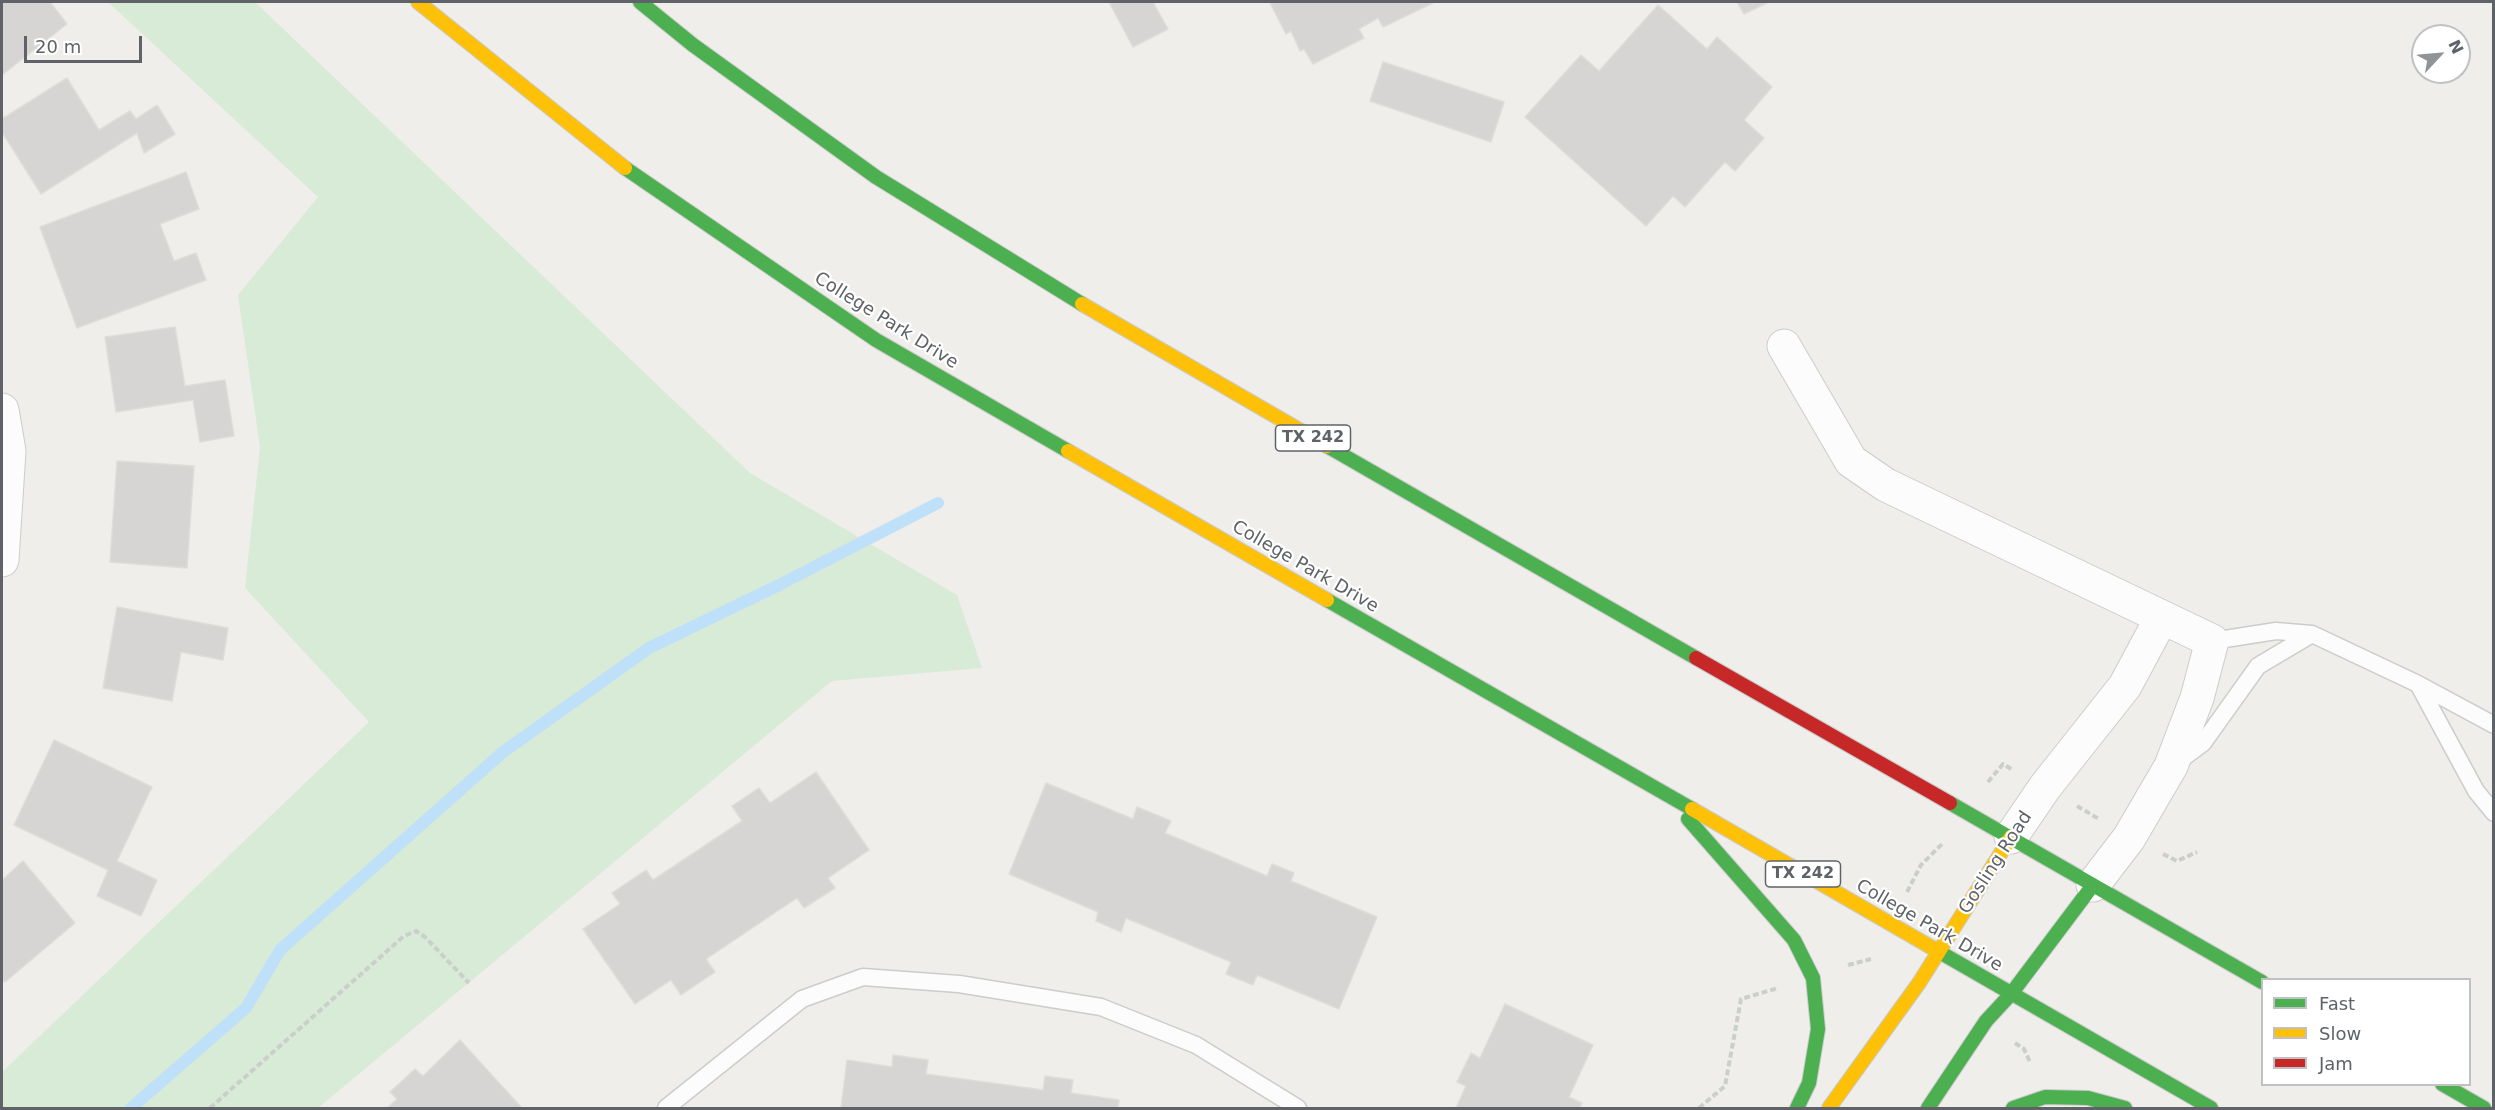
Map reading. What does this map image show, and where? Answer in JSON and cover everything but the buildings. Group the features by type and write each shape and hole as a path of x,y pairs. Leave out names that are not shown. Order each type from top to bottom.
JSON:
{"main road":[{"name":"College Park Drive","path":"418,2 643,183 876,340 2211,1108"},
{"name":"TX 242","path":"640,2 693,45 876,177 1131,334 2261,981"},
{"path":"1666,795 1794,940 1813,978 1818,1029 1809,1083 1797,1108"},
{"name":"Gosling Road","path":"1829,1108 1939,952 2011,837"},
{"path":"1928,1108 1986,1022 2011,994 2093,885"},
{"path":"2446,1086 2484,1108"},
{"path":"2013,1108 2045,1097 2088,1098 2125,1108"}],"street":[{"path":"1784,346 1851,461 1886,485 2212,641 2197,698 2171,766 2129,837 2093,885"},
{"path":"2,410 9,452 2,560"},
{"name":"Gosling Road","path":"2011,837 2045,787 2125,686 2162,617"}],"lane":[{"path":"2212,641 2276,631 2312,634 2418,684 2493,725"},
{"path":"2171,766 2203,743 2258,666 2312,634"},
{"path":"2418,684 2476,791 2493,813"},
{"path":"666,1108 802,999 862,977 959,984 1101,1007 1196,1045 1298,1108"}],"path":[{"path":"210,1108 404,936 416,931 425,937 469,983"}],"green space":[{"path":"108,2 255,2 750,473 957,595 982,668 832,681 318,1108 2,1108 2,1072 369,722 245,588 260,447 238,295 318,197"}],"waterway":[{"path":"131,1108 246,1008 280,950 503,752 649,648 779,585 938,503"}],"traffic: fast":[{"path":"640,2 693,45 876,177 1082,304"},
{"path":"625,168 876,340 1068,451"},
{"path":"1327,446 1696,658"},
{"path":"1327,600 1692,809"},
{"path":"1950,803 2261,981"},
{"path":"1688,819 1794,940 1813,978 1818,1029 1809,1083 1797,1108"},
{"path":"1928,1108 1986,1021 2011,994 2093,885"},
{"path":"1936,950 2211,1108"},
{"path":"2446,1086 2484,1108"},
{"path":"2013,1108 2045,1097 2088,1098 2125,1108"}],"traffic: slow":[{"path":"418,2 625,168"},
{"path":"1082,304 1327,446"},
{"path":"1068,451 1327,600"},
{"path":"1692,809 1936,950"},
{"path":"1829,1108 1919,983 2011,837"}],"traffic: jam":[{"path":"1696,658 1950,803"}]}
